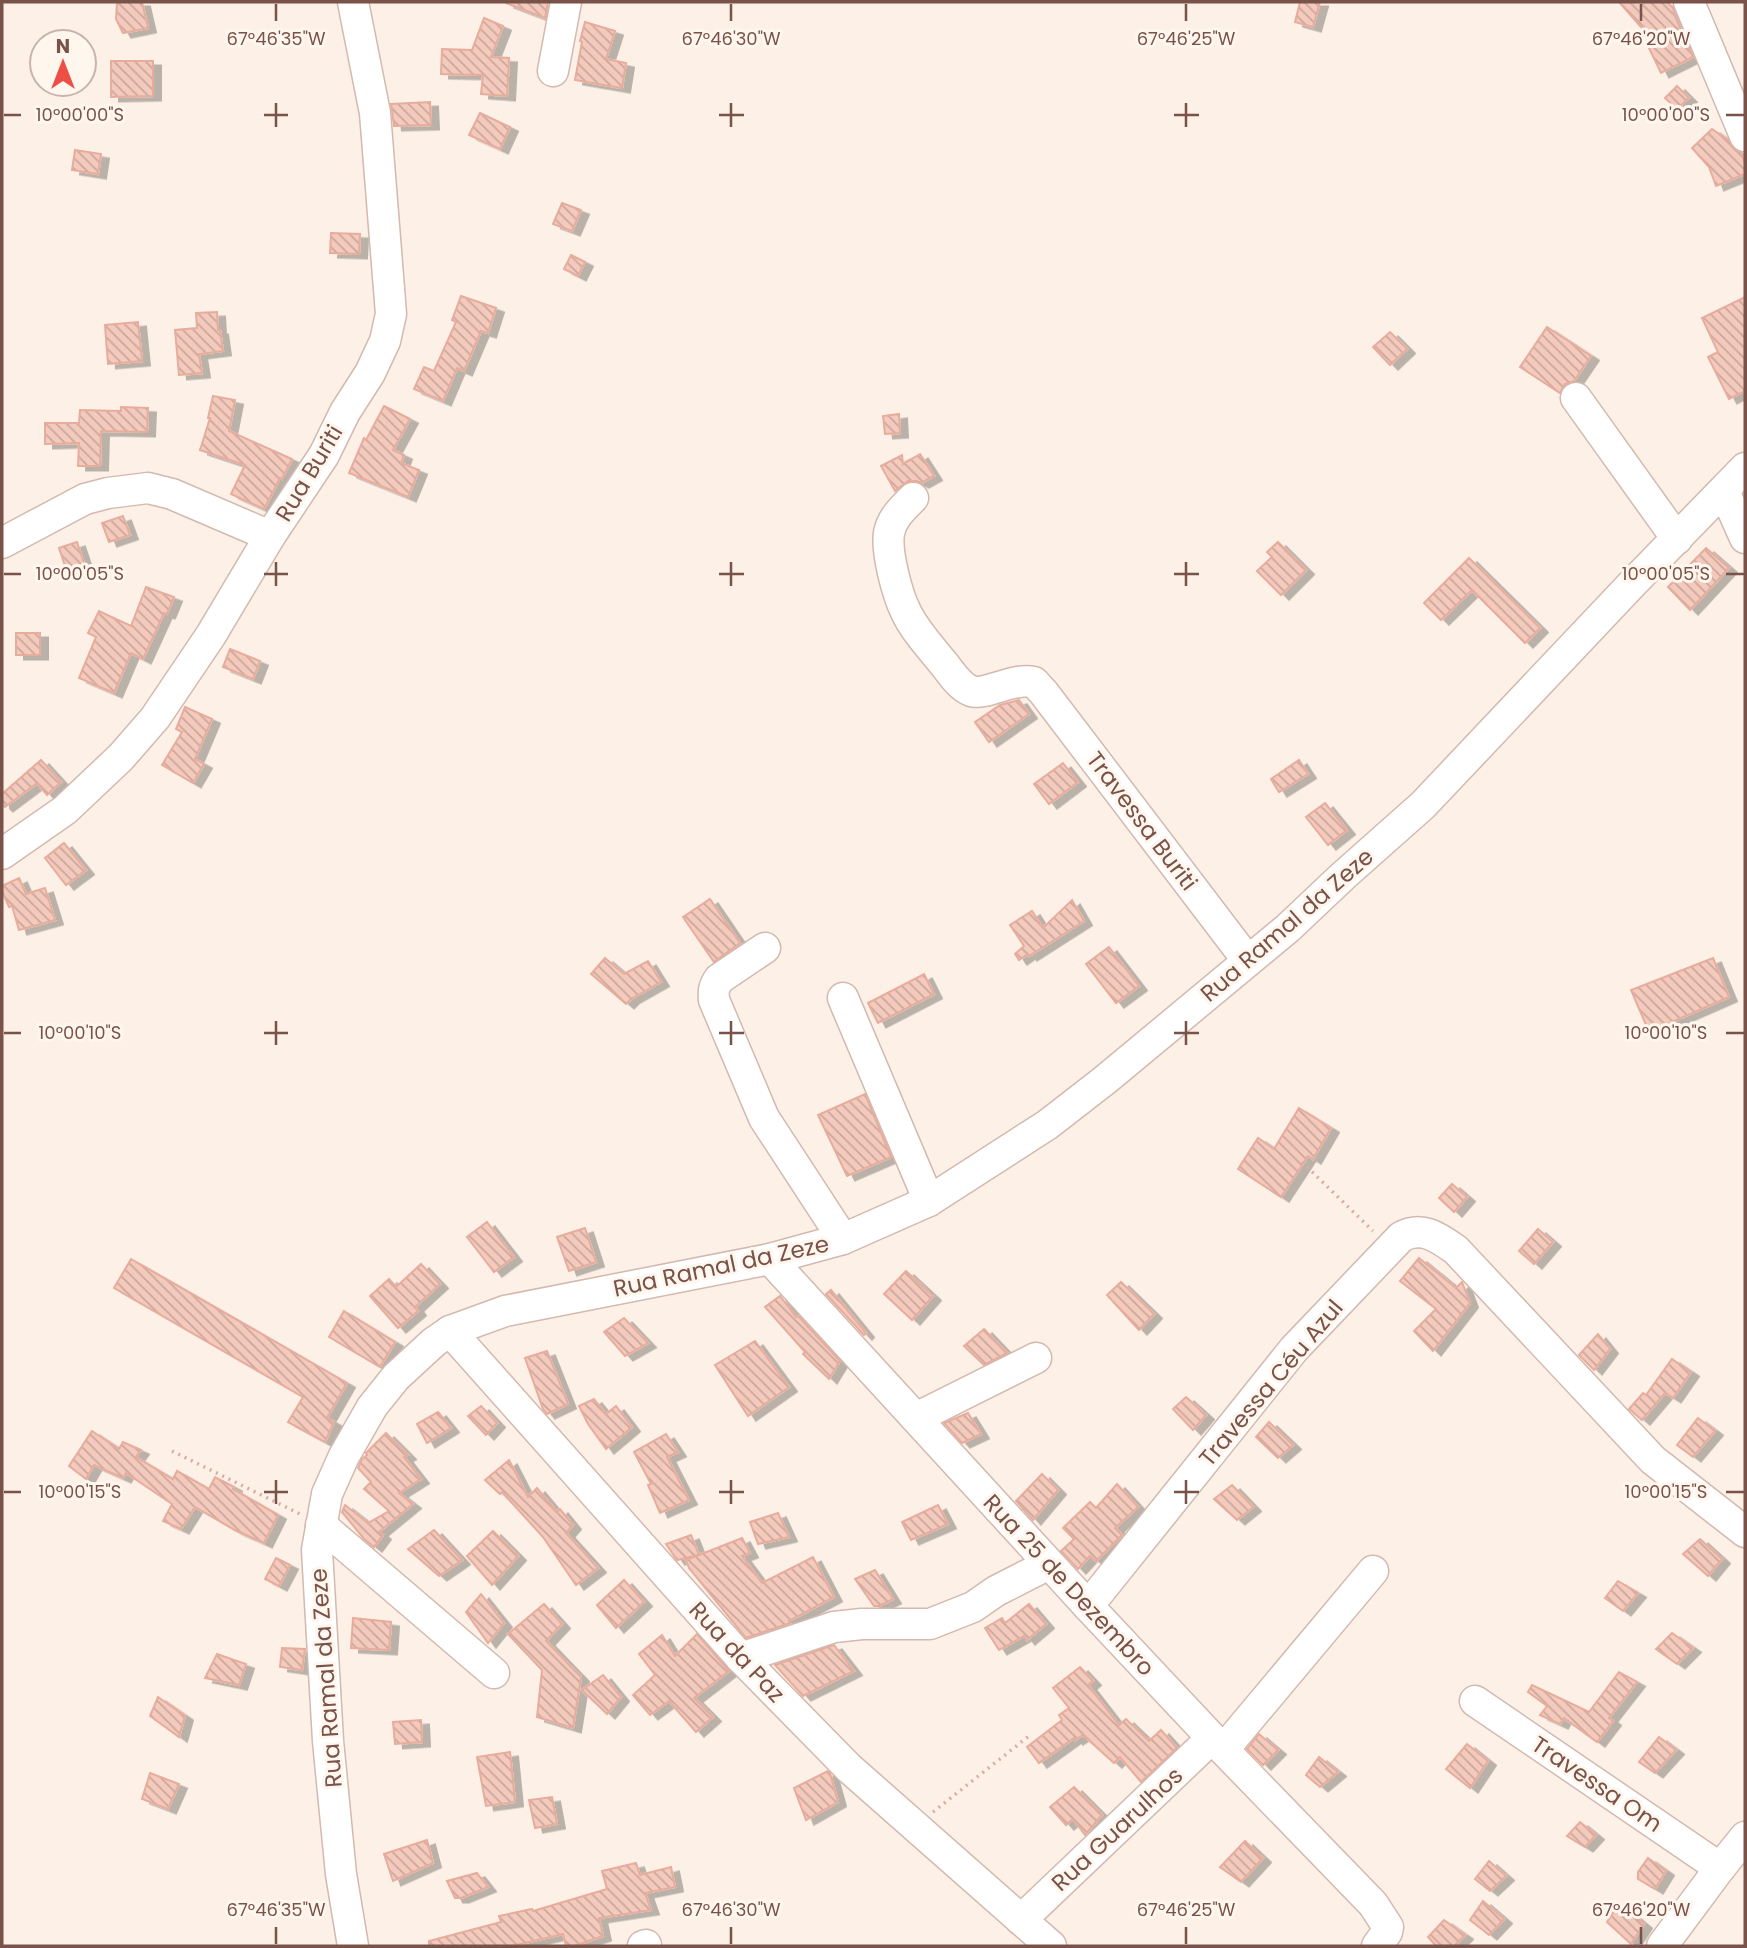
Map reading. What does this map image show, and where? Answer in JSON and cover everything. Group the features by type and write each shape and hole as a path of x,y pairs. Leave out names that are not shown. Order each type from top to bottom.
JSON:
{"street":[{"name":"Rua Buriti","path":"2,854 74,802 121,757 155,718 211,635 270,536 314,471 345,412 370,373 385,341 391,314 375,113 353,2"},
{"path":"553,71 566,2"},
{"path":"1689,2 1745,136"},
{"path":"1576,398 1676,538"},
{"name":"Rua Ramal da Zeze","path":"352,1946 341,1874 328,1741 317,1550 327,1494 333,1479 372,1406 396,1377 450,1331 505,1311 770,1259 843,1239 929,1201 1047,1125 1288,928 1423,805 1745,468"},
{"path":"2,543 85,499 148,488 172,494 270,536"},
{"path":"1724,491 1745,538"},
{"name":"Travessa Buriti","path":"913,498 893,520 888,545 894,576 906,612 956,679 969,690 978,691 1020,680 1034,682 1044,692 1248,961"},
{"path":"765,948 719,979 713,993 714,1000 764,1118 843,1239"},
{"path":"843,998 929,1201"},
{"path":"1401,1240 1420,1232 1438,1237 1456,1250 1653,1460 1745,1532"},
{"name":"Travessa Céu Azul","path":"1088,1606 1294,1349 1401,1240"},
{"name":"Rua 25 de Dezembro","path":"770,1259 1088,1606 1373,1904 1388,1927 1377,1946"},
{"name":"Rua da Paz","path":"450,1331 741,1658 849,1768 1032,1936"},
{"path":"916,1418 1036,1358"},
{"path":"321,1525 494,1673"},
{"path":"741,1658 834,1627 930,1624 973,1608 996,1591 1049,1564"},
{"name":"Rua Guarulhos","path":"1032,1936 1218,1744 1373,1571"},
{"name":"Travessa Om","path":"1475,1701 1720,1868"},
{"path":"1662,1946 1745,1837"}],"path":[{"path":"1302,1162 1401,1240"},
{"path":"172,1451 321,1525"},
{"path":"914,1826 1029,1736"}],"building":[{"path":"117,2 142,2 148,28 123,33 116,19"},
{"path":"548,2 545,18 506,3"},
{"path":"1300,2 1320,2 1313,27 1295,22"},
{"path":"1619,2 1667,2 1673,8 1693,57 1661,73 1648,46 1655,43"},
{"path":"484,18 503,26 491,57 509,58 507,96 481,94 483,75 441,74 442,49 472,50"},
{"path":"585,22 615,31 606,59 626,63 622,88 575,80"},
{"path":"111,61 153,61 153,96 111,97"},
{"path":"1677,86 1689,98 1677,109 1665,98"},
{"path":"430,102 431,125 394,126 391,104"},
{"path":"480,113 510,127 500,149 469,135"},
{"path":"1712,129 1741,153 1745,164 1745,174 1716,186 1709,167 1692,148"},
{"path":"75,150 101,154 98,174 72,170"},
{"path":"562,203 581,210 572,231 553,224"},
{"path":"331,233 360,234 359,254 330,253"},
{"path":"571,255 585,262 578,276 564,269"},
{"path":"461,296 496,308 488,333 481,331 464,371 457,368 443,401 414,389 424,367 434,371 456,322 452,320"},
{"path":"1745,297 1745,391 1729,399 1708,357 1718,352 1702,318"},
{"path":"217,312 223,351 199,354 202,373 179,375 175,330 197,328 196,313"},
{"path":"138,322 142,361 108,364 105,325"},
{"path":"1547,327 1591,356 1574,381 1565,384 1560,393 1520,367"},
{"path":"1390,332 1407,349 1390,365 1373,347"},
{"path":"213,396 235,400 229,431 292,459 264,509 231,494 245,465 200,450 210,418"},
{"path":"384,406 410,419 393,450 404,455 401,463 419,470 408,497 349,473 364,438 366,440"},
{"path":"121,407 148,408 147,432 101,431 100,466 78,466 79,443 45,444 45,423 79,423 80,410 121,411"},
{"path":"899,414 900,433 885,434 883,416"},
{"path":"920,454 934,476 921,483 908,481 895,491 881,466 902,455 903,464"},
{"path":"123,516 130,535 109,542 102,523"},
{"path":"77,542 86,569 68,575 59,548"},
{"path":"1278,542 1306,570 1281,595 1257,571 1272,557 1267,552"},
{"path":"1706,548 1729,568 1690,610 1668,587"},
{"path":"1469,558 1540,628 1525,643 1472,590 1441,620 1424,603"},
{"path":"146,587 174,597 143,659 131,653 114,693 79,678 96,637 88,633 99,611 131,626"},
{"path":"16,633 40,633 40,655 16,655"},
{"path":"230,649 260,661 253,679 223,667"},
{"path":"1019,700 1029,714 989,742 975,722 1000,705"},
{"path":"185,707 212,719 195,759 204,764 193,783 162,765 182,732 176,729"},
{"path":"41,760 61,782 47,795 37,783 5,807 2,804 2,794"},
{"path":"1299,760 1308,774 1279,792 1271,779"},
{"path":"1063,763 1078,782 1049,804 1034,784"},
{"path":"1325,803 1347,830 1328,845 1306,817"},
{"path":"64,843 86,870 66,885 45,858"},
{"path":"19,878 26,894 45,888 55,920 19,930 12,906 9,907 2,886"},
{"path":"710,899 740,943 714,962 683,917"},
{"path":"1072,900 1084,921 1019,960 1015,954 1024,946 1010,925 1032,911 1043,928"},
{"path":"1109,947 1139,986 1116,1003 1086,964"},
{"path":"605,958 624,974 648,961 661,982 626,1004 591,974"},
{"path":"1713,958 1729,997 1649,1032 1631,990"},
{"path":"924,974 934,994 878,1023 868,1003"},
{"path":"865,1094 891,1157 847,1176 818,1115"},
{"path":"1299,1108 1331,1128 1313,1159 1308,1156 1281,1197 1238,1169 1258,1138 1274,1149"},
{"path":"1452,1184 1467,1197 1454,1212 1439,1198"},
{"path":"487,1222 514,1257 494,1272 467,1237"},
{"path":"585,1228 596,1262 569,1271 557,1237"},
{"path":"1538,1229 1553,1242 1534,1264 1519,1251"},
{"path":"1419,1258 1456,1288 1462,1282 1470,1303 1433,1351 1414,1331 1436,1309 1400,1281"},
{"path":"131,1259 347,1383 327,1418 334,1422 325,1442 288,1422 303,1397 114,1288"},
{"path":"421,1264 440,1284 415,1307 418,1311 398,1328 370,1296 389,1279 396,1287"},
{"path":"906,1271 933,1296 912,1320 884,1294"},
{"path":"1121,1282 1154,1314 1139,1330 1107,1295"},
{"path":"831,1290 866,1333 864,1335 826,1294"},
{"path":"780,1296 796,1317 798,1316 840,1361 829,1379 803,1354 805,1352 765,1307"},
{"path":"344,1311 395,1342 380,1367 329,1337"},
{"path":"624,1318 648,1343 625,1356 604,1332"},
{"path":"984,1329 1007,1353 984,1365 964,1346"},
{"path":"1598,1334 1610,1349 1594,1370 1579,1355"},
{"path":"755,1341 789,1387 748,1416 715,1365"},
{"path":"547,1351 568,1404 547,1414 525,1358"},
{"path":"1672,1359 1691,1372 1673,1398 1665,1393 1642,1420 1629,1409 1643,1393 1646,1395"},
{"path":"1186,1397 1206,1415 1193,1430 1173,1409"},
{"path":"594,1399 606,1414 616,1406 632,1427 606,1449 579,1406"},
{"path":"481,1406 497,1423 486,1435 468,1416"},
{"path":"438,1412 451,1428 427,1443 417,1424"},
{"path":"968,1413 981,1434 962,1443 944,1423"},
{"path":"1698,1418 1715,1431 1693,1457 1677,1445"},
{"path":"1269,1422 1293,1445 1278,1458 1256,1437"},
{"path":"92,1431 119,1449 123,1442 141,1450 136,1457 173,1479 177,1471 209,1489 215,1477 278,1515 264,1543 195,1507 181,1529 163,1521 172,1504 126,1473 123,1478 94,1465 86,1479 69,1466"},
{"path":"386,1433 408,1455 404,1457 421,1479 399,1493 413,1504 379,1532 383,1535 374,1547 342,1512 345,1505 368,1523 389,1511 364,1489 371,1482 358,1468 366,1453"},
{"path":"666,1434 678,1452 667,1457 689,1500 660,1513 648,1485 651,1484 634,1452"},
{"path":"509,1460 528,1497 537,1488 557,1512 560,1509 573,1525 566,1533 598,1568 576,1585 543,1537 502,1492 500,1494 485,1480"},
{"path":"1042,1474 1058,1490 1033,1520 1016,1501"},
{"path":"1117,1484 1138,1507 1115,1528 1122,1535 1096,1561 1090,1556 1078,1569 1061,1551 1074,1539 1063,1528 1090,1502 1096,1508"},
{"path":"1232,1485 1253,1507 1237,1520 1214,1499"},
{"path":"938,1505 948,1524 911,1540 902,1522"},
{"path":"778,1513 789,1537 758,1544 750,1522"},
{"path":"434,1530 462,1560 439,1576 408,1549"},
{"path":"493,1531 518,1556 492,1585 467,1556"},
{"path":"691,1535 699,1555 677,1560 666,1544"},
{"path":"742,1538 750,1553 742,1556 762,1583 813,1557 834,1597 789,1621 790,1623 746,1638 689,1568 686,1560"},
{"path":"1700,1539 1722,1559 1708,1576 1683,1554"},
{"path":"276,1558 290,1565 279,1586 265,1579"},
{"path":"875,1570 893,1599 879,1606 874,1606 855,1579"},
{"path":"624,1580 644,1602 616,1628 597,1605"},
{"path":"1618,1581 1638,1593 1623,1611 1605,1598"},
{"path":"481,1594 504,1623 488,1643 466,1612"},
{"path":"544,1604 562,1624 546,1641 581,1677 573,1728 537,1717 542,1670 508,1634"},
{"path":"1029,1604 1046,1624 1027,1640 1024,1636 999,1650 985,1628 1002,1618 1005,1623"},
{"path":"353,1618 391,1622 389,1650 351,1648"},
{"path":"1672,1633 1693,1648 1677,1664 1656,1649"},
{"path":"697,1634 729,1671 694,1698 713,1717 696,1732 669,1701 650,1715 633,1695 655,1675 639,1654 662,1635 675,1656"},
{"path":"834,1645 854,1671 803,1696 775,1665"},
{"path":"282,1648 305,1649 302,1670 280,1667"},
{"path":"217,1654 246,1664 239,1685 205,1678"},
{"path":"1080,1667 1093,1681 1088,1685 1119,1725 1126,1719 1149,1741 1161,1730 1177,1748 1141,1782 1120,1757 1114,1763 1083,1735 1075,1740 1074,1738 1039,1763 1027,1747 1062,1720 1059,1715 1069,1708 1053,1688"},
{"path":"1619,1672 1637,1682 1609,1718 1613,1721 1597,1742 1564,1718 1560,1724 1540,1715 1547,1706 1528,1692 1532,1685 1589,1712"},
{"path":"603,1675 621,1697 607,1714 582,1690"},
{"path":"158,1697 185,1716 179,1737 150,1716"},
{"path":"421,1720 422,1742 395,1744 393,1722"},
{"path":"1259,1734 1278,1750 1263,1765 1247,1749"},
{"path":"1659,1737 1676,1750 1655,1773 1639,1762"},
{"path":"1467,1744 1488,1761 1470,1788 1446,1769"},
{"path":"510,1752 515,1802 486,1806 477,1757"},
{"path":"1319,1757 1338,1772 1320,1787 1306,1775"},
{"path":"828,1771 838,1802 806,1820 794,1788"},
{"path":"150,1773 179,1784 168,1809 142,1799"},
{"path":"1074,1787 1102,1815 1085,1835 1073,1819 1066,1825 1050,1807"},
{"path":"552,1797 557,1824 535,1828 529,1800"},
{"path":"1580,1822 1596,1835 1585,1847 1567,1836"},
{"path":"427,1840 433,1863 393,1881 384,1854"},
{"path":"1245,1841 1263,1858 1241,1882 1220,1867"},
{"path":"1648,1858 1666,1871 1655,1889 1638,1879 1638,1872"},
{"path":"1489,1861 1506,1876 1490,1891 1475,1879"},
{"path":"636,1863 640,1875 671,1867 675,1887 645,1893 651,1910 599,1918 603,1936 574,1946 566,1946 563,1934 512,1946 429,1946 429,1941 501,1922 499,1916 532,1909 533,1911 607,1889 602,1871"},
{"path":"477,1873 488,1887 455,1898 447,1881"},
{"path":"1483,1901 1504,1919 1489,1935 1470,1920"},
{"path":"1619,1903 1644,1924 1631,1944 1607,1922"},
{"path":"1444,1920 1465,1935 1454,1946 1436,1946 1428,1937"}]}
